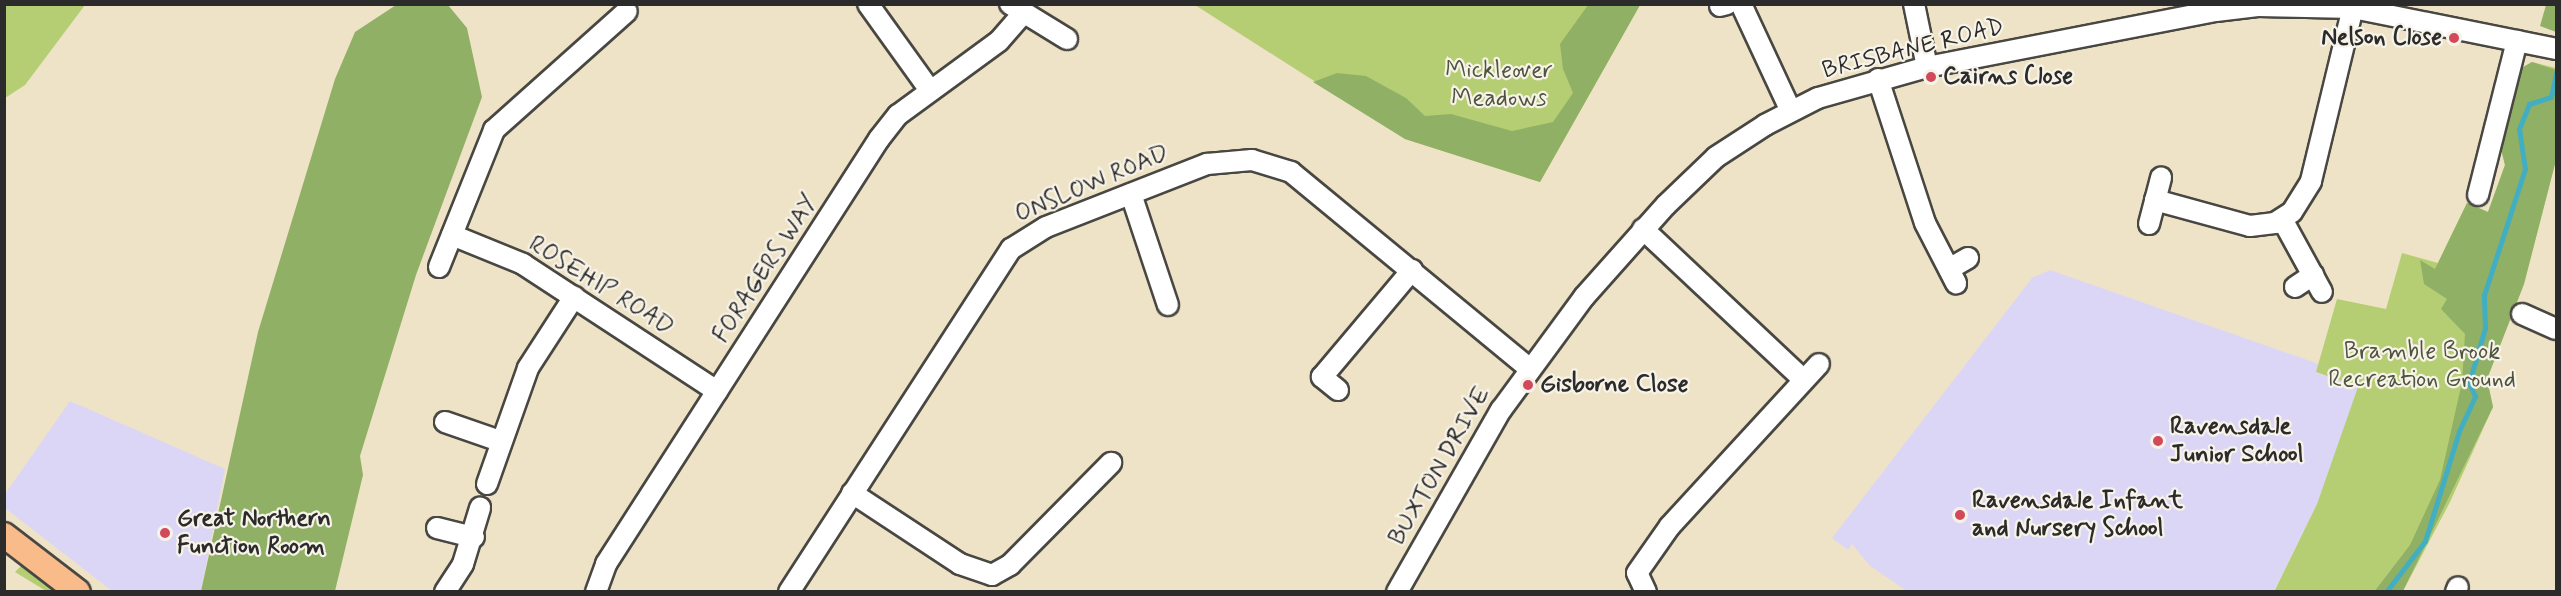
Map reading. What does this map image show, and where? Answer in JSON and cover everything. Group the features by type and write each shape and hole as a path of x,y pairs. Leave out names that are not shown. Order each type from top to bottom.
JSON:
{"main road":[{"path":"4,535 78,591"}],"street":[{"path":"868,4 929,89"},
{"path":"1741,4 1791,111"},
{"path":"1914,4 1927,67"},
{"name":"BRISBANE ROAD","path":"1530,369 1584,297 1643,229 1716,157 1791,111 1878,79 1927,67 2216,11 2279,5 2413,12 2517,41 2556,49"},
{"path":"2155,200 2250,226 2282,219 2307,192 2353,8"},
{"name":"FORAGERS WAY","path":"596,591 606,564 879,139 898,115 929,89 999,41 1017,9 1067,39"},
{"path":"439,267 494,130 627,10"},
{"path":"2478,195 2517,41"},
{"path":"1878,79 1925,223 1953,276 1968,258"},
{"name":"ONSLOW ROAD","path":"789,591 1011,249 1031,234 1207,164 1238,159 1264,162 1303,180 1530,369"},
{"path":"2149,224 2161,178"},
{"path":"1131,194 1158,296"},
{"path":"2282,219 2317,284 2295,287"},
{"path":"1643,229 1803,379"},
{"name":"ROSEHIP ROAD","path":"452,236 523,264 717,391"},
{"path":"1338,390 1322,377 1412,270"},
{"path":"487,484 500,441 528,368 574,297"},
{"path":"2522,314 2543,330"},
{"path":"1646,591 1637,573 1670,526 1819,364"},
{"name":"BUXTON DRIVE","path":"1397,591 1478,449 1530,369"},
{"path":"445,422 500,441"},
{"path":"852,493 960,564 992,575 1010,565 1089,473 1111,464"},
{"path":"445,591 463,564 474,537 480,508"},
{"path":"437,528 474,537"}],"shaded area":[{"name":"Ravensdale Junior School","path":"2050,270 2319,364 2317,373 2359,387 2317,504 2274,591 1907,591 1870,566 1852,544 1848,550 1832,538 2032,278"},
{"path":"70,401 225,469 201,591 112,591 5,508 5,494"}],"green space":[{"path":"5,4 85,5 25,85 5,98"},
{"path":"396,5 448,5 467,28 482,97 416,275 360,456 363,475 335,591 201,591 258,332 335,79 355,32"},
{"name":"Mickleover Meadows","path":"1195,5 1640,5 1540,182 1405,139"},
{"path":"1588,5 1640,5 1540,182 1405,139 1313,82 1337,73 1366,76 1406,98 1425,116 1451,114 1512,131 1553,122 1573,93 1563,69 1560,44"},
{"path":"2546,5 2556,5 2556,32 2540,26"},
{"name":"Bramble Brook Recreation Ground","path":"2532,62 2556,68 2556,160 2524,284 2487,379 2493,407 2450,502 2403,591 2274,592 2317,504 2358,387 2316,372 2337,299 2386,309 2402,253 2438,263 2467,203 2488,212 2505,165 2498,137 2518,70"},
{"path":"2532,62 2556,70 2556,160 2524,284 2487,379 2493,407 2403,591 2374,592 2410,545 2440,480 2462,382 2465,334 2441,309 2447,299 2424,284 2420,260 2435,269 2467,203 2488,212 2505,165 2498,137 2518,70"},
{"path":"21,566 58,591 46,591 15,572"}],"waterway":[{"path":"2386,592 2425,541 2459,431 2475,396 2469,383 2485,328 2484,295 2525,169 2519,129 2529,104 2551,97 2556,73"}],"place":[{"name":"Nelson Close","path":"2454,38"},
{"name":"Cairns Close","path":"1931,77"},
{"name":"Gisborne Close","path":"1528,385"},
{"name":"Ravensdale Junior School","path":"2158,441"},
{"name":"Ravensdale Infant and Nursery School","path":"1960,515"},
{"name":"Great Northern Function Room","path":"165,533"}]}
